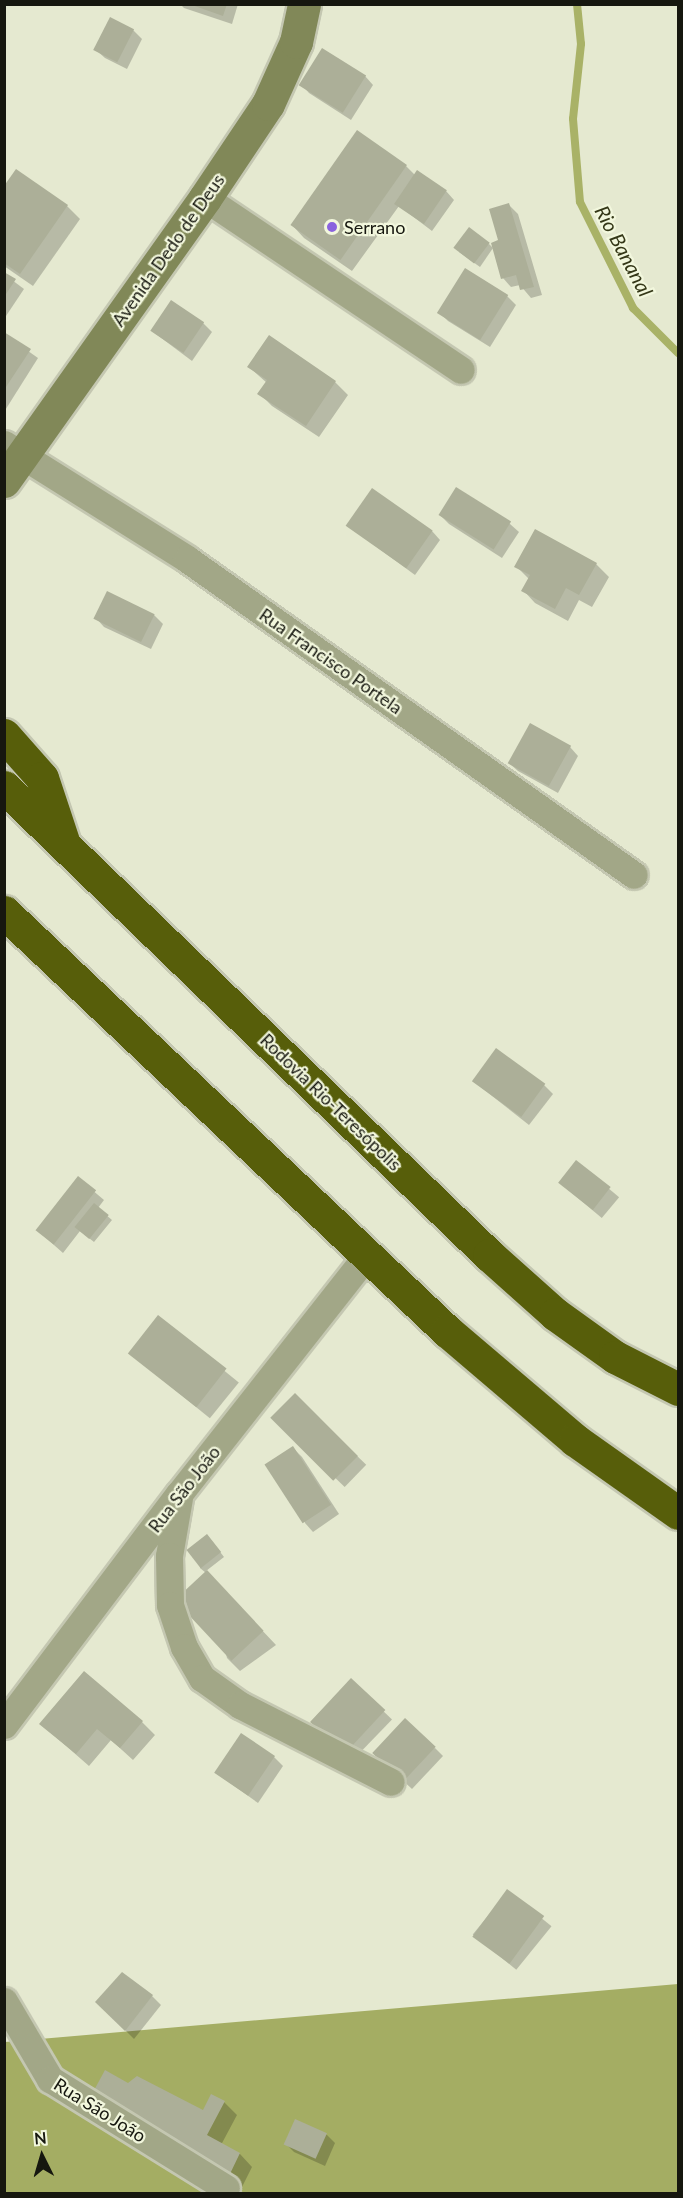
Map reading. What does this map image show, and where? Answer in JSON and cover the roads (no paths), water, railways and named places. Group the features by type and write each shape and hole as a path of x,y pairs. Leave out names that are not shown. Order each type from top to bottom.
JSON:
{"highway":[{"path":"4,735 42,778 65,845"},
{"name":"Rodovia Rio-Teresópolis","path":"4,787 489,1255 555,1314 615,1357 678,1389"},
{"path":"4,912 447,1331 575,1440 678,1513"}],"main road":[{"name":"Avenida Dedo de Deus","path":"11,460 205,198 268,104 296,42 304,4"}],"street":[{"path":"205,198 461,370"},
{"name":"Rua Francisco Portela","path":"11,460 187,559 634,875"},
{"name":"Rua São João","path":"4,1725 179,1494 366,1256"},
{"path":"179,1494 169,1556 170,1605 184,1647 202,1678 240,1705 391,1782"},
{"name":"Rua São João","path":"4,2001 50,2079 226,2188"}],"waterway":[{"name":"Rio Bananal","path":"577,4 581,44 573,119 580,202 633,308 678,353"}],"place":[{"name":"Serrano","path":"332,227"}]}
